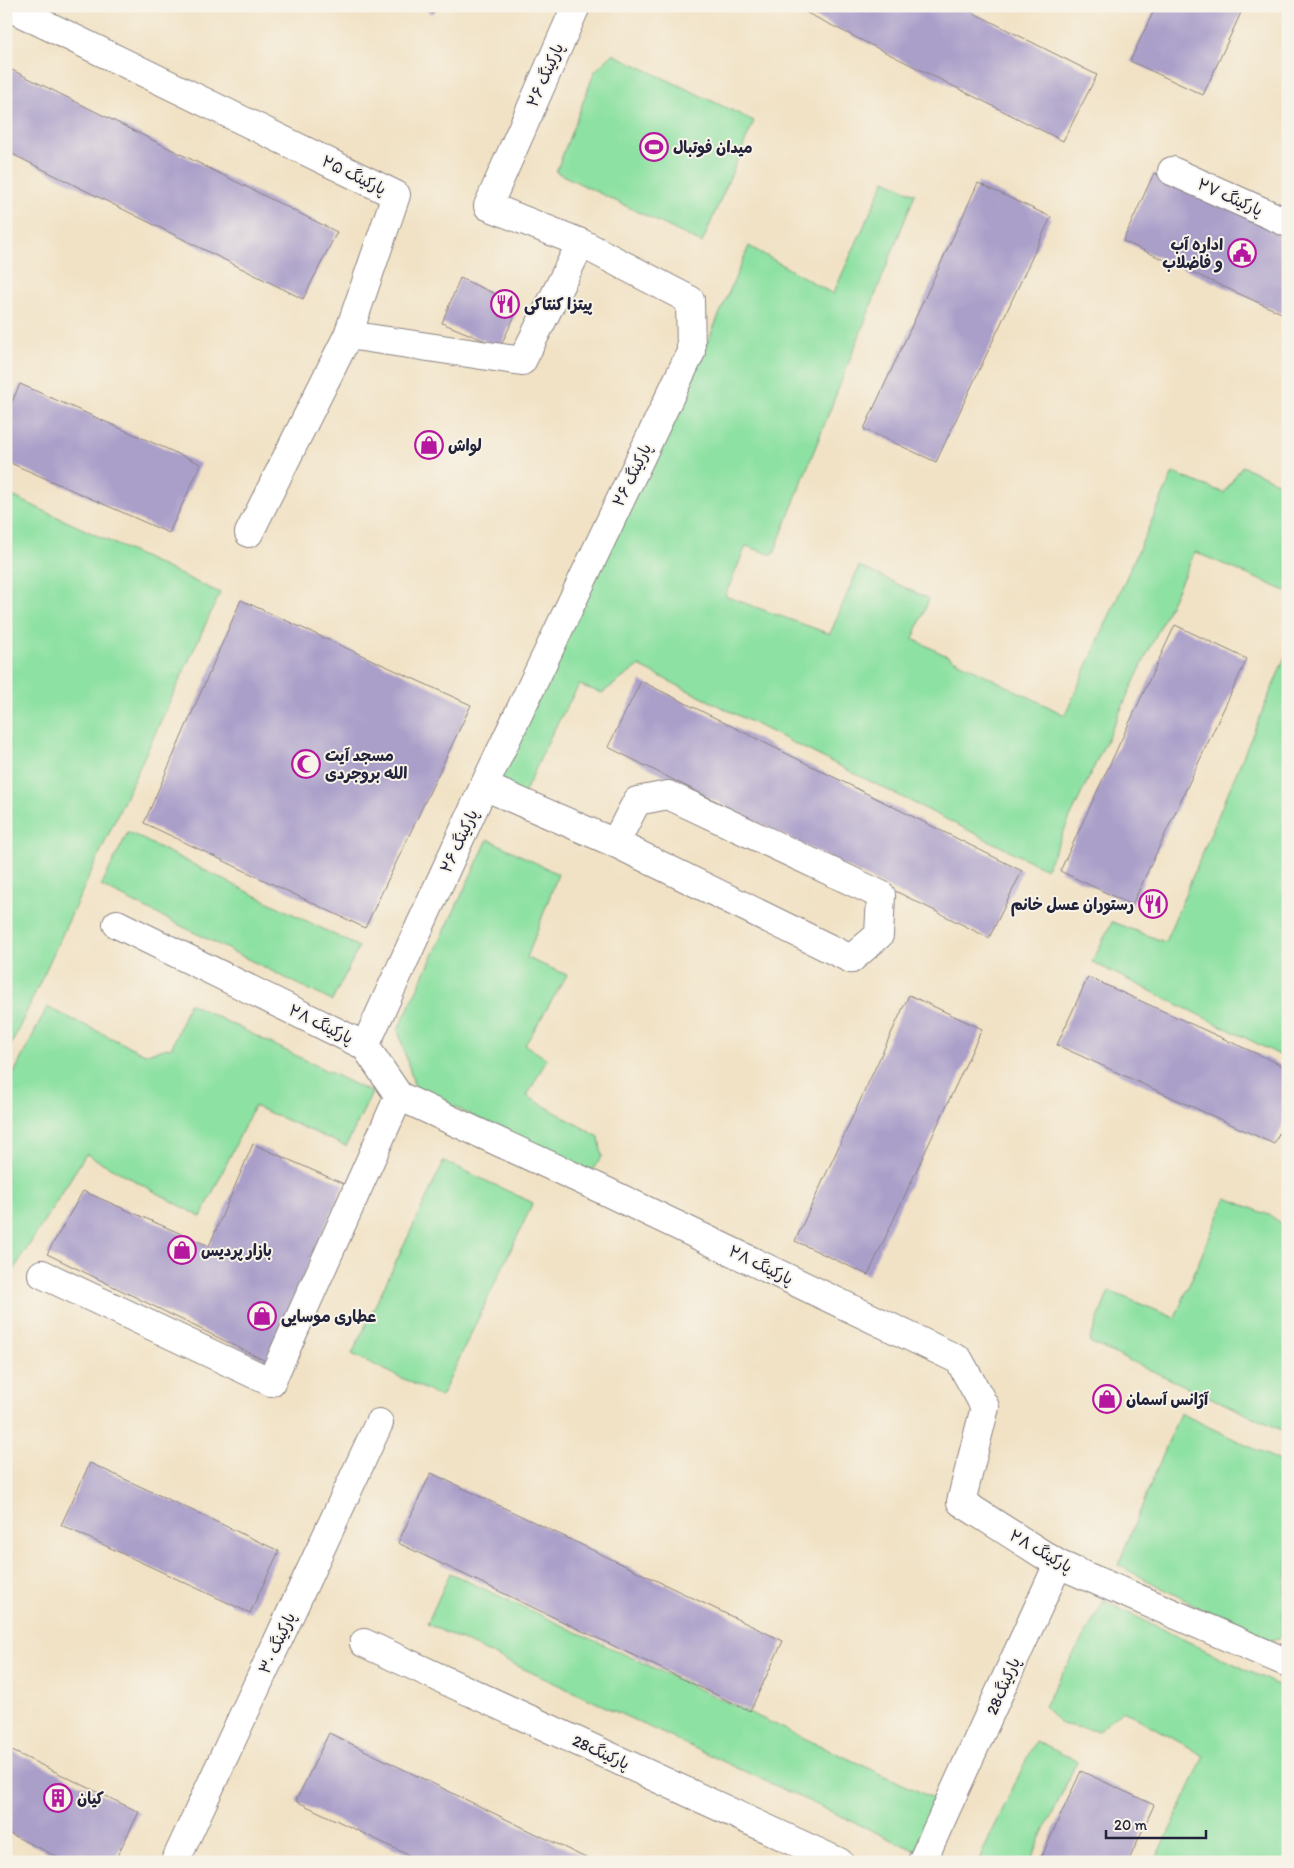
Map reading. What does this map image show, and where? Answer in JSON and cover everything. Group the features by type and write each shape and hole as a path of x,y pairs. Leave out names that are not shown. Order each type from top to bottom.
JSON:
{"street":[{"name":"پارکینگ ۲۵","path":"7,6 396,195 348,335 249,533"},
{"name":"پارکینگ ۲۶","path":"365,1046 484,786 691,352 690,300 581,243 488,206 576,6"},
{"name":"پارکینگ ۲۷","path":"1172,171 1288,223"},
{"path":"348,335 522,361 581,243"},
{"path":"484,786 615,843 851,959 879,935 881,895 668,795 637,801 615,843"},
{"name":"پارکینگ ۲۸","path":"117,924 365,1046 399,1096 601,1189 959,1360 985,1407 961,1502 1058,1564 1288,1663"},
{"path":"42,1274 271,1382 399,1096"},
{"name":"پارکینگ ۳۰","path":"175,1862 380,1423"},
{"name":"پارکینگ28","path":"922,1862 1058,1564"},
{"name":"پارکینگ28","path":"364,1643 838,1862"}],"green space":[{"name":"میدان فوتبال","path":"613,54 754,121 702,243 556,172 595,71"},
{"path":"885,180 915,194 773,555 746,546 725,596 830,634 859,566 929,599 913,639 1065,715 1173,473 1224,493 1242,466 1288,487 1288,592 1195,552 1046,869 639,666 602,693 579,685 552,733 524,794 497,777 687,389 749,246 833,294"},
{"path":"6,493 220,593 6,1056"},
{"path":"1288,650 1288,1059 1092,962 1112,922 1165,942"},
{"path":"128,832 359,947 332,1001 101,886"},
{"path":"488,839 558,874 527,958 567,975 525,1045 547,1059 527,1096 599,1137 602,1157 592,1170 569,1163 415,1088 398,1030"},
{"path":"189,1003 372,1093 346,1146 254,1106 201,1217 86,1154 11,1274 6,1273 6,1089 47,1007 145,1054 172,1047"},
{"path":"444,1161 533,1203 441,1397 352,1354"},
{"path":"1226,1198 1271,1216 1288,1228 1288,1433 1089,1342 1109,1291 1175,1318"},
{"path":"1180,1413 1288,1465 1288,1560 1281,1637 1266,1642 1118,1565"},
{"path":"450,1573 939,1801 916,1851 427,1624"},
{"path":"1104,1601 1288,1690 1288,1862 1155,1862 1204,1756 1123,1710 1097,1731 1061,1724 1044,1706"},
{"path":"1035,1741 1077,1761 1030,1862 978,1862"}],"building":[{"path":"418,6 436,6 433,14"},
{"path":"793,6 960,6 1097,75 1063,141"},
{"path":"1156,6 1244,6 1203,95 1130,61"},
{"path":"6,67 337,232 303,299 6,151"},
{"path":"1154,173 1288,234 1288,316 1123,241"},
{"path":"978,183 1051,217 936,462 864,429"},
{"path":"460,278 520,305 500,347 442,323"},
{"path":"20,384 201,464 169,533 6,461 6,415"},
{"name":"مسجد آیت الله بروجردی","path":"241,600 471,705 365,928 144,823"},
{"path":"1175,625 1247,659 1132,905 1060,871"},
{"path":"641,681 1022,871 989,938 608,747"},
{"path":"1088,977 1288,1068 1288,1114 1274,1144 1057,1045"},
{"path":"909,995 982,1029 868,1275 795,1241"},
{"name":"بازار پردیس","path":"253,1144 344,1184 266,1361 47,1254 83,1191 209,1246"},
{"path":"90,1463 279,1551 250,1613 61,1525"},
{"path":"431,1473 783,1641 750,1711 398,1543"},
{"path":"329,1733 594,1862 423,1862 296,1801"},
{"name":"کیان","path":"6,1748 139,1812 114,1862 68,1862 6,1832"},
{"path":"1081,1771 1154,1805 1128,1862 1039,1862"}],"place":[{"name":"میدان فوتبال","path":"654,147"},
{"name":"اداره آب و فاضلاب","path":"1242,253"},
{"name":"پیتزا کنتاکی","path":"505,304"},
{"name":"لواش","path":"429,445"},
{"name":"مسجد آیت الله بروجردی","path":"306,764"},
{"name":"رستوران عسل خانم","path":"1153,904"},
{"name":"بازار پردیس","path":"182,1250"},
{"name":"عطاری موسایی","path":"262,1316"},
{"name":"آژانس آسمان","path":"1107,1399"},
{"name":"کیان","path":"58,1798"}]}
